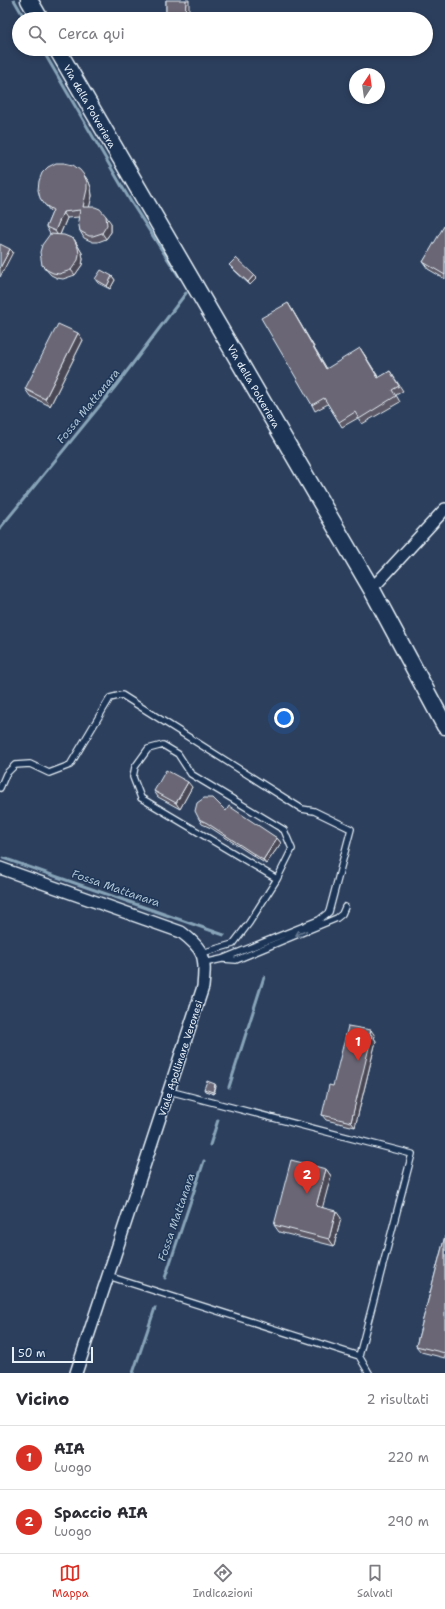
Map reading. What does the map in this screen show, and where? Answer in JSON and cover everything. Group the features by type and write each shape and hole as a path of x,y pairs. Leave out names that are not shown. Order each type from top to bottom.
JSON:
{"street":[{"path":"28,0 36,12"},
{"name":"Via della Polveriera","path":"61,56 371,588 445,726"},
{"path":"371,588 445,509"},
{"path":"0,868 181,932 195,943 203,958"},
{"name":"Viale Apollinare Veronesi","path":"76,1373 204,987 205,969 203,958"}],"lane":[{"path":"0,788 6,774 15,765 30,764 49,773 70,765 110,698 122,695 302,809 314,811 351,829 329,912 319,920 222,959"},
{"path":"203,958 233,944 249,923 277,879 292,849 284,830 191,774 178,754 163,745 148,750 135,767 133,777 141,798 277,879"},
{"path":"203,958 236,960 337,918 342,914 345,907"},
{"path":"169,1091 412,1154 359,1356"},
{"path":"108,1276 359,1356 369,1373"}],"building":[{"path":"166,0 186,0 185,12 166,12"},
{"path":"56,163 73,165 84,175 87,182 87,189 83,207 95,207 100,209 106,216 107,225 102,233 89,236 80,231 78,221 80,210 63,212 55,231 46,227 53,210 45,205 40,198 38,190 39,181 42,173 48,167"},
{"path":"444,226 445,227 445,275 423,262"},
{"path":"50,234 64,235 74,239 79,254 78,260 71,270 59,274 53,273 42,265 40,252 42,245"},
{"path":"0,244 10,249 0,268"},
{"path":"236,258 254,275 248,282 229,265"},
{"path":"101,270 112,276 107,286 95,279"},
{"path":"288,303 326,369 360,348 378,378 390,371 399,386 392,390 396,396 359,419 355,412 339,422 324,398 312,405 261,318"},
{"path":"58,324 78,333 45,399 25,389"},
{"path":"166,770 188,782 176,803 154,791"},
{"path":"204,798 213,798 226,811 229,806 277,838 263,860 199,819 195,811 197,803"},
{"path":"348,1026 371,1030 370,1034 372,1035 351,1122 322,1115 329,1085 333,1086"},
{"path":"207,1081 215,1084 213,1092 204,1089"},
{"path":"291,1160 326,1169 316,1206 336,1211 329,1239 274,1225"},
{"path":"445,1236 445,1353 416,1346"}],"waterway":[{"name":"Fossa Mattanara","path":"14,0 21,12"},
{"name":"Fossa Mattanara","path":"46,56 131,202 180,278"},
{"name":"Fossa Mattanara","path":"0,528 115,387 186,293"},
{"name":"Fossa Mattanara","path":"3,858 224,935"},
{"name":"Fossa Mattanara","path":"229,1087 264,977"},
{"name":"Fossa Mattanara","path":"210,1145 218,1120"},
{"name":"Fossa Mattanara","path":"165,1278 204,1161"},
{"name":"Fossa Mattanara","path":"133,1373 155,1308"}],"place":[{"name":"AIA","path":"358,1061"},
{"name":"Spaccio AIA","path":"307,1194"}]}
